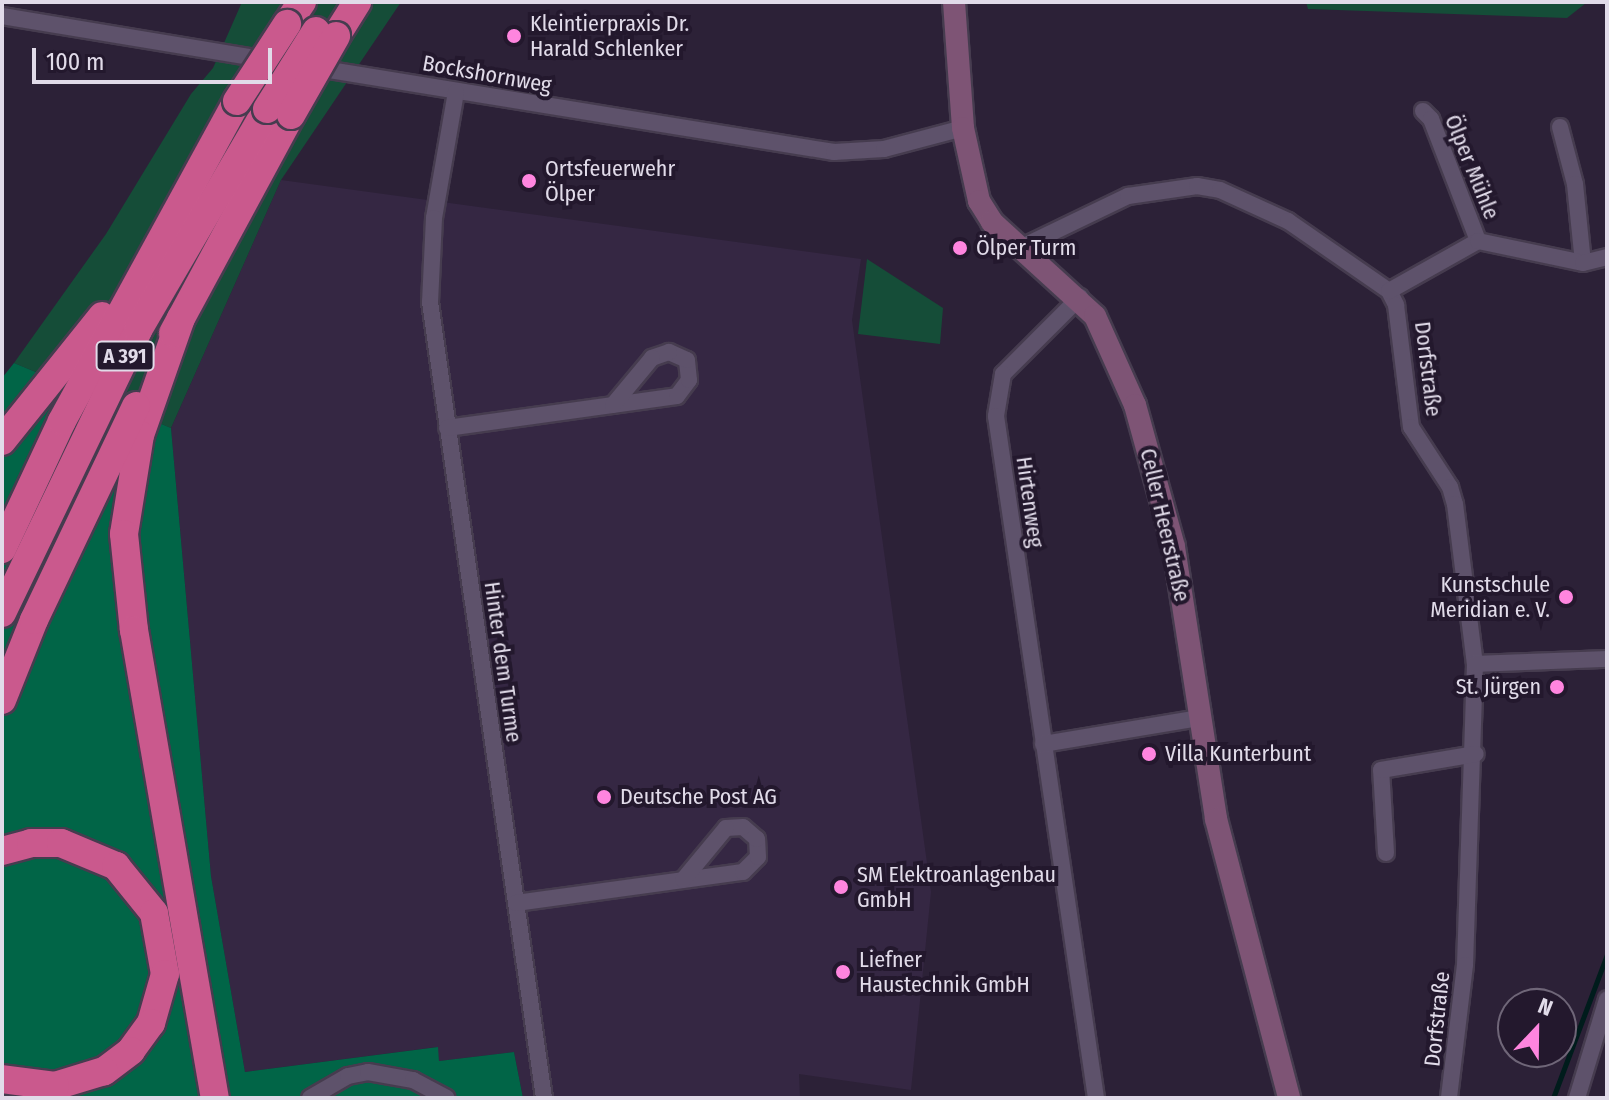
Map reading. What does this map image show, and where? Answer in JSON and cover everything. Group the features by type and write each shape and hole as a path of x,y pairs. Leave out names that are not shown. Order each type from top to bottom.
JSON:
{"highway":[{"name":"A 391","path":"2,613 138,330 279,112 326,34 337,2"},
{"path":"326,34 357,2"},
{"name":"A 391","path":"2,549 62,421 151,252 237,101 294,13"},
{"path":"2,700 105,465 181,318 279,112"},
{"path":"2,441 151,252"},
{"path":"181,318 140,435 124,534 134,630 215,1098"},
{"path":"2,851 31,843 61,843 116,866 154,913 165,966 151,1023 118,1062 88,1079 55,1086 2,1079"}],"main road":[{"name":"Celler Heerstraße","path":"954,2 963,128 979,201 992,222 1080,297 1106,333 1163,497 1184,600 1198,718 1216,819 1289,1098"}],"street":[{"name":"Bockshornweg","path":"2,16 834,152 884,149 963,128"},
{"name":"Hinter dem Turme","path":"456,92 428,278 544,1098"},
{"name":"Ölper Mühle","path":"1423,111 1431,119 1478,241"},
{"path":"1560,127 1575,184 1583,263"},
{"path":"1022,247 1128,196 1197,186 1241,197 1288,221 1389,291 1478,241 1583,263 1607,257"},
{"name":"Dorfstraße","path":"1389,291 1400,320 1411,427 1450,487 1455,504 1475,664 1476,754 1465,965 1449,1098"},
{"name":"Hirtenweg","path":"1080,297 1003,374 997,390 1003,474 1096,1098"},
{"path":"447,428 613,405 677,396 689,380 687,360 669,352 652,358 613,405"},
{"path":"1475,664 1607,659"},
{"path":"1043,744 1198,718"},
{"path":"1386,853 1381,770 1476,754"},
{"path":"516,903 743,872 758,857 757,839 743,827 726,828 683,880"},
{"path":"1577,1098 1607,999"},
{"path":"310,1098 348,1076 368,1072 413,1080 447,1098"}],"shaded area":[{"path":"281,180 861,259 852,320 931,892 911,1090 799,1074 800,1098 523,1098 514,1052 439,1061 437,1047 245,1072 211,876 171,428"}],"green space":[{"path":"242,2 401,2 281,180 171,428 14,363 106,234 191,94 213,68"},
{"path":"1306,2 1586,3 1567,18 1308,9"},
{"path":"867,259 943,308 940,344 858,334"},
{"path":"14,363 171,428 211,876 245,1072 438,1047 439,1061 514,1052 523,1098 2,1098 2,378"}],"waterway":[{"path":"1553,1098 1607,954"}],"place":[{"name":"Kleintierpraxis Dr. Harald Schlenker","path":"514,36"},
{"name":"Ortsfeuerwehr Ölper","path":"529,181"},
{"name":"Ölper Turm","path":"960,248"},
{"name":"Kunstschule Meridian e. V.","path":"1566,597"},
{"name":"St. Jürgen","path":"1557,687"},
{"name":"Villa Kunterbunt","path":"1149,754"},
{"name":"Deutsche Post AG","path":"604,797"},
{"name":"SM Elektroanlagenbau GmbH","path":"841,887"},
{"name":"Liefner Haustechnik GmbH","path":"843,972"}]}
